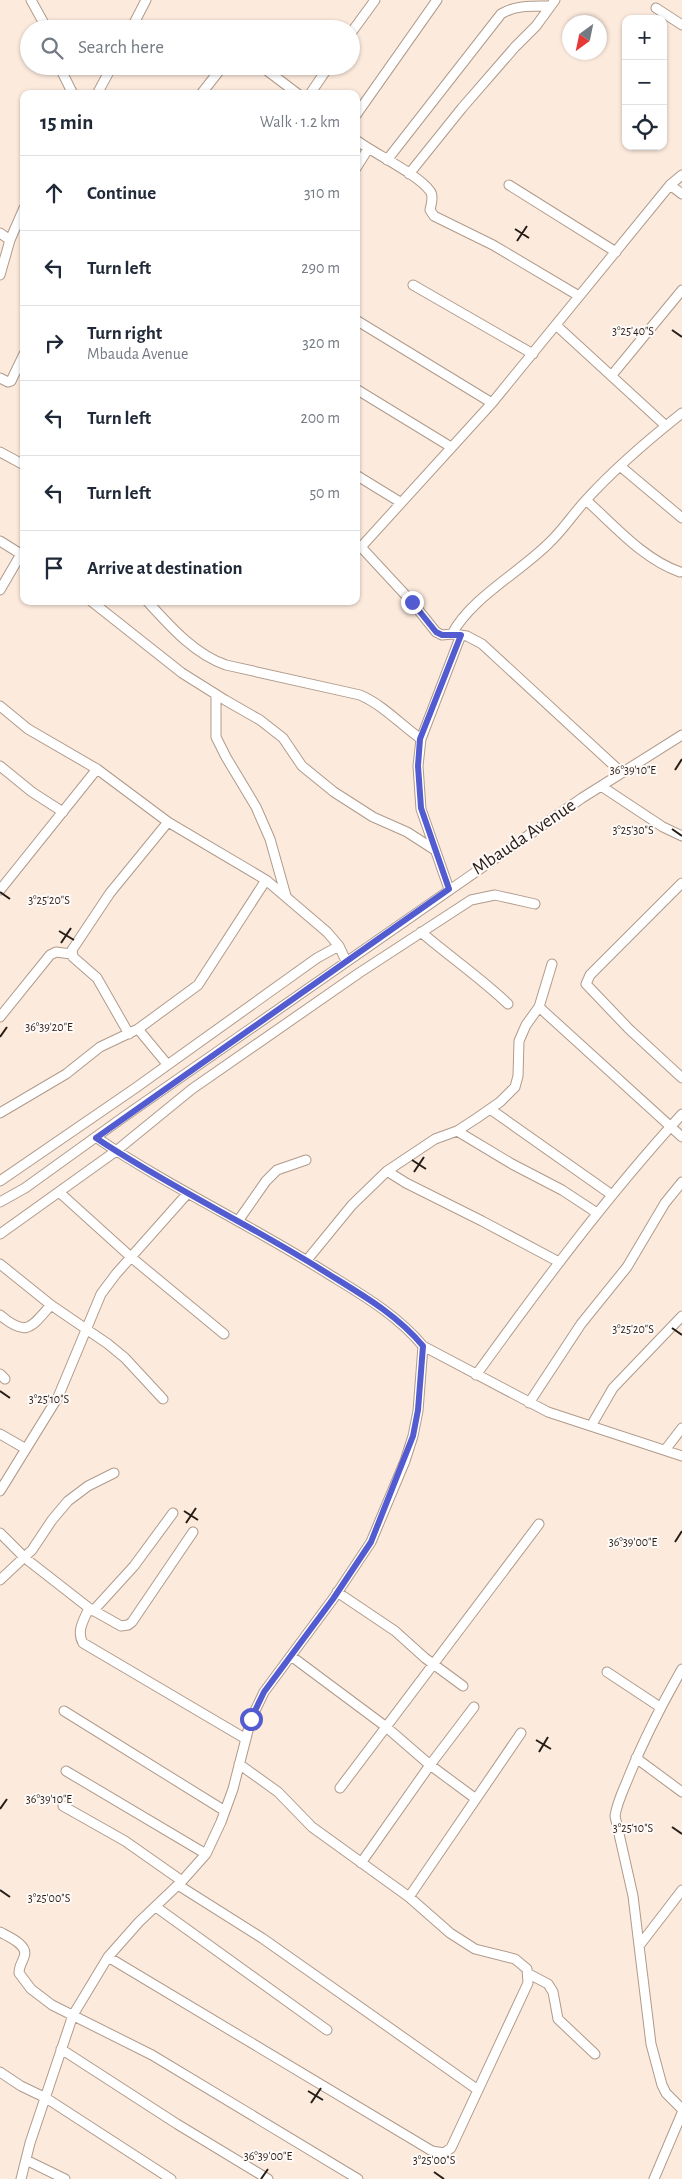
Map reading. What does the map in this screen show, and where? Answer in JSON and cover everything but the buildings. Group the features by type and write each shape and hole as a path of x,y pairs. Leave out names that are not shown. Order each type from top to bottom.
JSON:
{"street":[{"path":"31,0 42,20"},
{"path":"136,20 146,0"},
{"path":"360,21 375,0"},
{"path":"360,109 437,0"},
{"path":"387,160 500,14 506,10 552,3"},
{"path":"409,174 462,108 515,47 536,26 552,3"},
{"path":"656,8 682,25"},
{"path":"64,75 71,90"},
{"path":"99,90 107,75"},
{"path":"205,90 216,75"},
{"path":"273,75 293,90"},
{"path":"313,90 322,75"},
{"path":"360,143 409,174 430,191 432,196 430,210 434,216 493,245 579,296"},
{"path":"360,162 368,149"},
{"path":"360,544 492,403 557,326 579,296 670,185 682,175"},
{"path":"509,185 616,252"},
{"path":"670,185 682,194"},
{"path":"0,275 10,240 20,217"},
{"path":"0,233 10,240"},
{"path":"413,285 533,354"},
{"path":"612,375 682,290"},
{"path":"360,322 492,403"},
{"path":"557,326 666,426"},
{"path":"0,378 8,382 11,381 20,362"},
{"path":"360,391 451,447"},
{"path":"449,889 421,808 418,766 420,739 457,634 467,612 522,569 550,542 586,500 620,466 682,413"},
{"path":"0,452 20,463"},
{"path":"620,466 682,518"},
{"path":"360,477 400,502"},
{"path":"586,500 645,553 663,566 680,572"},
{"path":"0,541 20,553"},
{"path":"360,548 412,602 436,632 442,635 457,634 482,644 622,773"},
{"path":"0,590 20,560"},
{"path":"97,605 182,673 260,720 283,738 302,766 334,792 373,817 406,832 436,850"},
{"path":"151,605 185,639 213,660 226,665 360,695 378,703 420,739"},
{"path":"216,695 216,737 256,808 270,838 286,896"},
{"path":"0,706 28,729 98,769 168,822 266,880 320,926 339,946 346,961"},
{"name":"Mbauda Avenue","path":"0,1202 25,1188 449,889 602,786 682,736"},
{"path":"0,766 32,792 63,812"},
{"path":"0,890 98,769"},
{"path":"602,786 663,828 682,836"},
{"path":"71,954 75,943 110,894 168,822"},
{"path":"0,1113 66,1074 100,1047 138,1029 198,984 266,880"},
{"path":"682,883 590,975 586,984 618,1018 682,1078"},
{"path":"0,1234 116,1151 192,1089 421,932 471,900 495,895 535,904"},
{"path":"421,932 448,956 483,980 508,1004"},
{"path":"0,1182 317,958 339,946"},
{"path":"0,1017 50,955 56,952 71,954 97,978 129,1034"},
{"path":"307,1260 352,1205 387,1171 435,1139 457,1131 500,1102 514,1087 518,1076 520,1041 526,1025 539,1007 552,964"},
{"path":"539,1007 596,1057 622,1085 682,1137"},
{"path":"138,1029 167,1064"},
{"path":"490,1109 612,1195"},
{"path":"476,1375 597,1213 682,1114"},
{"path":"457,1131 512,1164 562,1190 597,1213"},
{"path":"96,1138 187,1194 307,1260 378,1304 400,1322 423,1346 476,1375 529,1403 682,1456"},
{"path":"238,1222 266,1181 276,1170 306,1160"},
{"path":"387,1171 406,1184 482,1220 559,1262"},
{"path":"529,1403 581,1324 627,1267 665,1203 682,1182"},
{"path":"59,1192 132,1258 224,1334"},
{"path":"0,1490 58,1397 101,1294 116,1274 187,1194"},
{"path":"0,1264 51,1305 125,1358 163,1399"},
{"path":"0,1315 12,1325 22,1329 30,1328 51,1305"},
{"path":"591,1426 614,1388 682,1316"},
{"path":"21,2179 73,2015 108,1957 139,1922 180,1883 206,1854 225,1811 251,1719 264,1692 338,1592 371,1542 405,1461 418,1410 423,1346"},
{"path":"666,1450 682,1428"},
{"path":"0,1434 26,1449"},
{"path":"0,1580 25,1558 59,1509 88,1486 114,1473"},
{"path":"173,1513 134,1566 91,1610 79,1630 80,1637 83,1643 246,1739"},
{"path":"340,1788 538,1524"},
{"path":"0,1533 25,1558 91,1610 117,1625 128,1625 193,1532"},
{"path":"338,1592 395,1631 432,1664 463,1686"},
{"path":"291,1656 385,1726 430,1765 476,1799"},
{"path":"654,2179 682,2111 666,2093 659,2074 648,2025 630,1880 615,1816 617,1806 636,1758 660,1707 682,1669"},
{"path":"607,1672 660,1707"},
{"path":"361,1863 430,1765 474,1707"},
{"path":"64,1711 225,1811"},
{"path":"409,1897 521,1733"},
{"path":"636,1758 682,1792"},
{"path":"108,1957 432,2151 444,2153 451,2148 528,1983 528,1969 515,1959 475,1949 450,1934 409,1897 312,1827 278,1792 239,1764"},
{"path":"66,1770 206,1854"},
{"path":"62,1806 125,1841 180,1883 262,1938 478,2090"},
{"path":"639,1946 682,1890"},
{"path":"156,1906 327,2030"},
{"path":"0,1932 21,1945 25,1951 25,1956 19,1966 19,1973 22,1979 52,2005 167,2064 358,2179"},
{"path":"529,1974 544,1981 551,1987 558,2019 595,2054"},
{"path":"61,2049 177,2124 268,2179"},
{"path":"0,2072 21,2086 46,2098 171,2179"},
{"path":"26,2160 64,2179"}],"route":[{"path":"251,1719 264,1692 333,1599 371,1542 405,1461 413,1436 418,1410 423,1346 413,1334 378,1304 307,1260 139,1166 96,1138 124,1116 449,889 421,808 418,766 420,739 461,635 442,635 436,632 412,602"}]}
